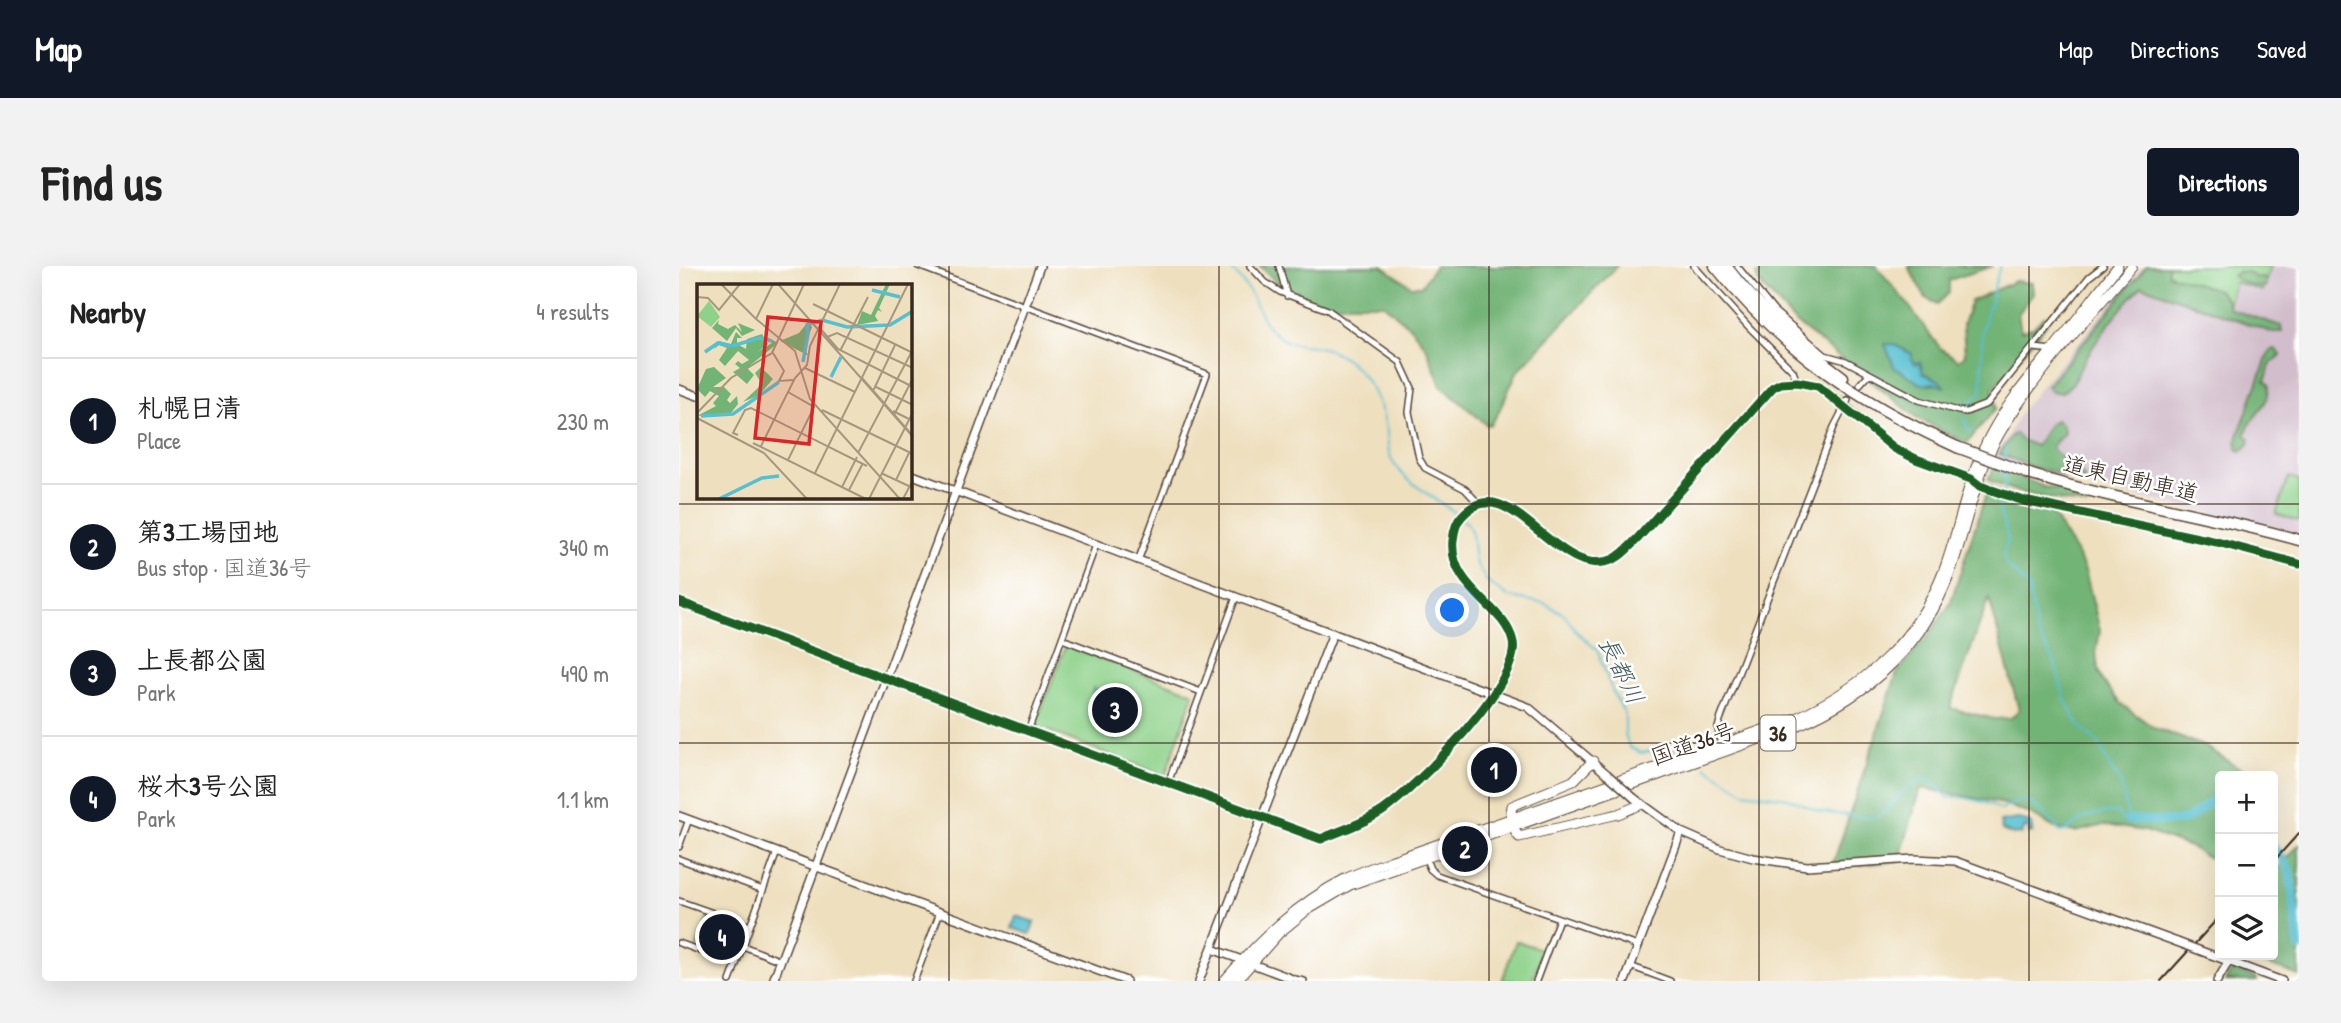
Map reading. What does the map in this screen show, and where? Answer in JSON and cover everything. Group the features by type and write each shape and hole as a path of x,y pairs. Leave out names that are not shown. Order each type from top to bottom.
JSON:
{"highway":[{"name":"道東自動車道","path":"1715,266 1764,322 1824,373 1892,415 1957,447 2032,475 2097,493 2299,540"},
{"name":"道東自動車道","path":"1726,266 1770,316 1828,366 1893,411 1957,447"},
{"name":"国道36号","path":"1511,823 1796,726 1827,713 1854,696 1885,670 1904,650 1934,608 1950,574 1991,432 2007,406 2118,266"},
{"name":"国道36号","path":"1236,981 1246,963 1273,928 1304,903 1346,879 1511,823 1794,719 1852,689 1881,664 1907,635 1928,603 1944,570 1976,482 1999,434 2014,411 2132,266"},
{"name":"36","path":"1593,761 1573,781 1512,806 1511,823 1519,837 1618,814 1642,804"},
{"name":"国道36号","path":"1224,981 1246,963"}],"street":[{"path":"918,266 1207,374 1138,561"},
{"path":"773,981 1040,266"},
{"path":"1250,266 1265,282 1287,296 1328,310 1400,362 1412,388 1409,412 1419,457 1425,468 1465,489 1479,504"},
{"path":"1279,266 1287,296"},
{"path":"1694,266 1793,371 1797,382"},
{"path":"1737,266 1774,311 1825,355 1846,361 1919,400 1966,412 1987,404 2089,277 2103,266"},
{"path":"2034,348 2052,350"},
{"path":"1860,384 1869,373"},
{"path":"679,602 1321,838 1355,826 1382,811 1414,786 1452,746 1495,692 1511,662 1513,641 1502,621 1471,587 1455,563 1452,546 1454,533 1459,519 1466,512 1479,504 1506,506 1556,546 1581,561 1591,563 1615,558 1638,538 1773,387 1781,383 1797,382 1818,386 1846,403 1895,448 1916,459 2024,501 2217,542 2299,564"},
{"path":"679,389 697,396"},
{"path":"1721,745 1718,728 1720,720 1846,403"},
{"path":"912,475 1528,706 1642,804 1681,832 1720,849 1775,863 1819,866 1903,859 1955,861 2282,981"},
{"path":"1028,731 1096,545"},
{"path":"1168,783 1236,597"},
{"path":"1199,981 1333,633"},
{"path":"1062,639 1201,692"},
{"path":"679,816 1126,981"},
{"path":"679,847 689,820"},
{"path":"1625,981 1681,832"},
{"path":"730,981 778,852"},
{"path":"1424,854 1430,869 1437,875 1638,946"},
{"path":"679,859 763,890"},
{"path":"679,901 750,926"},
{"path":"914,981 940,912"},
{"path":"1536,981 1559,919"},
{"path":"679,943 736,964"},
{"path":"743,946 781,961"},
{"path":"1212,949 1291,980 1304,981"},
{"path":"2217,981 2229,961"},
{"path":"1630,966 1670,981"}],"shaded area":[{"path":"2143,266 2299,266 2299,535 2034,471 1995,458 2023,408"}],"green space":[{"path":"1260,266 1382,266 1411,286 1421,286 1435,266 1617,266 1517,372 1497,415 1491,424 1487,425 1441,386 1426,347 1411,328 1384,304 1326,304 1287,292"},
{"path":"1779,266 1876,266 1940,348 1959,360 1965,355 1963,324 1971,301 2015,281 2032,283 2033,294 2018,314 2021,331 2034,327 2045,316 2047,323 1993,389 1996,408 1967,443 1919,419 1795,322 1758,282 1756,275"},
{"path":"1908,266 1993,266 1949,280 1949,293 1937,304 1925,297"},
{"path":"2146,266 2168,266 2168,274 2218,290 2230,309 2281,326 2282,332 2271,332 2142,286 2104,330 2069,386 2060,393 2051,391 2047,386"},
{"path":"2167,266 2271,266 2262,291 2235,282 2227,309 2165,274"},
{"path":"2238,272 2248,272 2256,278 2266,279 2266,286 2244,283 2233,276"},
{"path":"2275,349 2281,355 2273,361 2265,381 2269,384 2267,399 2248,428 2245,435 2250,439 2249,444 2242,451 2237,449 2238,436 2270,350"},
{"path":"2056,420 2063,425 2064,433 2052,446 2054,451 2084,477 2085,481 2033,467 1999,454 2012,435 2016,434 2021,440 2036,446 2050,423"},
{"path":"1995,467 2044,487 2068,491 2088,501 2087,506 2018,492 1992,482 1988,479"},
{"path":"2289,477 2299,480 2299,521 2276,514"},
{"path":"1988,487 2052,514 2085,570 2100,631 2096,652 2101,679 2120,703 2154,728 2206,747 2244,771 2215,771 2215,861 2190,847 2145,831 2104,825 2075,832 2055,828 2005,804 1921,788 1899,861 1832,867 1897,673 1929,635 1950,604","holes":["1989,598 2019,710 2011,718 1994,719 1950,708"]},
{"path":"1066,645 1194,693 1165,776 1035,726"},
{"path":"2299,845 2299,976 2255,960 2278,960 2278,868"},
{"path":"709,914 748,928 735,962 697,947"},
{"path":"1516,941 1543,950 1532,981 1502,981"},
{"path":"2238,971 2256,978 2257,981 2225,981 2231,972"}],"water":[{"path":"1885,344 1893,344 1912,354 1911,359 1916,364 1920,362 1923,373 1938,380 1945,387 1933,383 1922,384 1895,369"},
{"path":"1094,688 1101,692 1120,730 1119,739 1114,740 1100,723 1092,693"},
{"path":"2019,819 2032,824 2033,832 2029,833 2029,829 2025,827 2022,834 2013,835 2002,830 2000,822"},
{"path":"1016,916 1034,922 1030,934 1012,928"}],"waterway":[{"name":"長都川","path":"1229,266 1249,291 1271,331 1286,341 1331,351 1358,370 1373,391 1380,407 1389,452 1395,466 1411,482 1459,516"},
{"path":"1966,407 1982,391 1982,332 2000,266"},
{"path":"1966,419 1967,429 1972,432"},
{"path":"2003,461 2006,448"},
{"path":"2001,470 2006,481 2004,491"},
{"path":"2002,496 1999,509 2008,538 2003,556 2007,566 2028,586 2037,633 2054,660 2065,700 2080,727 2099,743 2110,768 2118,777 2128,819"},
{"name":"長都川","path":"1463,520 1472,534 1475,561 1487,582 1509,597 1544,603 1564,614 1577,632 1597,650 1613,693 1625,714 1625,733 1629,747 1641,753 1668,748 1687,752"},
{"name":"長都川","path":"1705,766 1744,792 1788,798 1820,812 1874,818 1881,815 1902,792 1923,778 1932,782 1949,798 1976,800 2001,810 2019,802 2029,802 2060,832 2068,830 2087,816 2097,814 2118,812 2121,820 2128,820"},
{"name":"長都川","path":"2128,820 2183,820 2215,800"},
{"name":"長都川","path":"2278,853 2290,871 2299,948"}],"railway":[{"path":"2278,856 2299,833"},
{"path":"2161,981 2215,922"}],"cycle path":[{"path":"679,602 1321,839 1377,815 1419,780 1464,733 1484,707 1501,682 1511,660 1513,642 1508,629 1468,584 1454,557 1454,533 1462,516 1480,504 1498,504 1516,513 1573,556 1593,562 1614,559 1638,538 1773,387 1781,383 1797,382 1818,386 1894,448 1971,479 1980,486 2024,501 2217,542 2299,564"}],"place":[{"name":"上長都公園","path":"1115,710"},
{"name":"札幌日清","path":"1494,770"},
{"name":"第3工場団地","path":"1465,849"},
{"name":"桜木3号公園","path":"722,937"}]}
